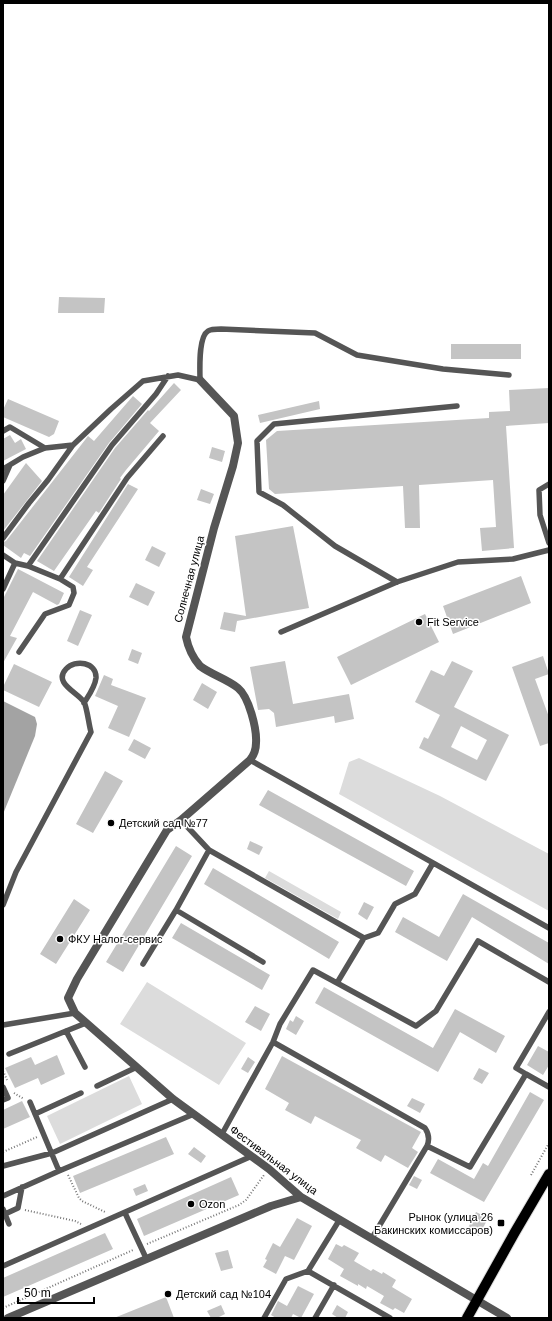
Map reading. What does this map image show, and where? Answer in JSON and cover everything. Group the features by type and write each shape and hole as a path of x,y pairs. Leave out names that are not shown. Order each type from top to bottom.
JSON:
{"main road":[{"path":"467,1318 549,1174"}],"street":[{"name":"Солнечная улица","path":"200,380 234,416 238,443 186,637 196,662 200,666 232,684 244,694 251,713 256,736 255,752 250,760"},
{"path":"75,1013 68,998 77,979 167,830 181,820 250,760"},
{"name":"Фестивальная улица","path":"75,1013 173,1099 269,1169 301,1197 507,1318"},
{"path":"8,1318 271,1206 301,1197"}],"lane":[{"path":"3,538 48,480 73,444 143,381 178,375 200,380 200,352 203,337 208,331 221,329 315,333 357,355 443,369 509,374"},
{"path":"28,566 112,444 156,394 168,376"},
{"path":"397,582 335,546 282,505 258,492 258,441 274,424 457,406"},
{"path":"3,431 10,427 45,448"},
{"path":"60,579 127,478 163,436"},
{"path":"3,469 23,457 45,448 73,444"},
{"path":"3,481 11,464"},
{"path":"549,484 539,490 540,515 549,543"},
{"path":"281,632 397,582 458,562 513,559 549,550"},
{"path":"3,555 16,563 28,566 60,579 73,587 74,594 69,605 45,614 19,652"},
{"path":"3,589 16,563"},
{"path":"3,905 16,872 91,732 84,703 64,683 62,678 65,670 71,665 81,662 90,666 94,670 96,676 94,686 84,703"},
{"path":"250,760 549,928"},
{"path":"181,820 209,850 364,938"},
{"path":"143,964 176,910 209,850"},
{"path":"337,983 364,938 378,933 395,904 415,894 433,863"},
{"path":"176,910 263,962"},
{"path":"222,1134 273,1042 280,1024 313,970 416,1026 436,1011 478,941 549,982"},
{"path":"549,1012 516,1068 549,1087"},
{"path":"3,1025 75,1013"},
{"path":"9,1054 86,1023"},
{"path":"66,1031 85,1067"},
{"path":"273,1042 425,1128 428,1133 430,1140 427,1146 372,1238"},
{"path":"97,1086 137,1067"},
{"path":"427,1146 470,1167 526,1074"},
{"path":"3,1087 8,1098 3,1100"},
{"path":"35,1114 81,1093"},
{"path":"3,1166 52,1153 173,1099"},
{"path":"30,1102 59,1171"},
{"path":"3,1196 65,1168 194,1114"},
{"path":"3,1266 252,1156"},
{"path":"9,1224 4,1212 18,1208 22,1187"},
{"path":"125,1213 146,1258"},
{"path":"264,1318 286,1279 308,1271 340,1219"},
{"path":"308,1271 390,1318"},
{"path":"316,1318 334,1285"}],"path":[{"path":"3,1071 9,1085"},
{"path":"13,1092 19,1097 30,1102"},
{"path":"3,1152 44,1135"},
{"path":"531,1175 549,1143"},
{"path":"65,1168 79,1198 82,1201 116,1217"},
{"path":"18,1208 75,1221 91,1228"}],"shaded area":[{"path":"3,701 35,717 37,724 35,736 3,814"},
{"path":"359,758 440,796 549,854 549,911 339,794 349,762"},
{"path":"269,871 341,912 338,919 265,878"},
{"path":"147,982 246,1043 219,1085 120,1024"},
{"path":"129,1076 142,1104 60,1144 47,1116"}],"building":[{"path":"59,297 105,298 104,313 58,313"},
{"path":"451,344 521,344 521,359 451,359"},
{"path":"174,383 181,390 150,423 159,431 120,478 121,479 99,513 96,511 54,571 37,561 115,448"},
{"path":"549,388 549,423 506,426 514,548 482,551 480,528 496,527 493,480 419,485 420,528 405,528 403,486 275,494 269,489 266,440 277,431 489,418 489,412 510,411 509,390"},
{"path":"133,396 142,404 109,443 30,556 24,553 21,558 3,545 3,542 6,541 88,436 94,441"},
{"path":"8,399 59,421 54,434 49,437 3,417 3,410"},
{"path":"319,401 320,409 260,423 258,415"},
{"path":"10,435 15,443 21,439 26,449 3,461 3,439"},
{"path":"212,447 225,451 222,462 209,458"},
{"path":"26,463 42,481 3,531 3,495"},
{"path":"128,484 138,489 87,567 93,570 83,586 69,577"},
{"path":"201,489 214,494 210,504 197,500"},
{"path":"293,526 309,608 237,621 235,632 220,629 224,612 246,616 235,536"},
{"path":"152,546 166,553 159,567 145,560"},
{"path":"18,569 64,593 59,604 57,605 33,592 10,636 17,638 3,663 3,599"},
{"path":"521,576 531,603 453,634 443,606"},
{"path":"136,583 155,592 148,606 129,597"},
{"path":"80,610 92,615 78,646 67,641"},
{"path":"425,614 439,642 351,685 337,657"},
{"path":"132,649 142,653 138,664 128,660"},
{"path":"543,656 549,674 535,679 549,717 549,743 540,746 512,667"},
{"path":"285,661 293,704 349,694 354,719 335,723 334,716 276,727 274,713 269,709 258,710 250,667"},
{"path":"452,661 473,671 454,707 509,735 486,781 419,748 424,737 428,739 440,715 415,702 431,670 444,676","holes":["461,726 487,740 477,760 451,747"]},
{"path":"14,664 52,682 39,707 3,690"},
{"path":"104,675 113,679 111,685 146,698 129,737 108,728 118,706 95,696"},
{"path":"202,683 217,692 208,709 193,700"},
{"path":"134,739 151,748 145,759 128,750"},
{"path":"105,771 123,781 93,833 76,824"},
{"path":"268,790 414,871 406,886 259,805"},
{"path":"250,841 263,847 259,855 247,849"},
{"path":"176,846 192,856 123,972 106,962"},
{"path":"213,868 339,942 329,959 204,884"},
{"path":"463,894 549,943 549,964 472,917 447,961 395,932 403,917 439,937"},
{"name":"ФКУ Налог-сервис","path":"74,899 90,910 56,964 40,954"},
{"path":"364,902 374,907 367,920 358,914"},
{"path":"181,923 270,975 262,990 172,938"},
{"path":"324,987 433,1048 455,1009 505,1036 496,1053 460,1032 438,1072 315,1003"},
{"path":"255,1006 270,1014 261,1031 245,1022"},
{"path":"296,1016 304,1021 296,1035 286,1029 290,1020 293,1022"},
{"path":"538,1046 549,1052 549,1065 543,1075 527,1065"},
{"path":"57,1055 65,1074 41,1085 38,1078 15,1088 5,1068 31,1057 35,1065"},
{"path":"282,1056 421,1132 412,1148 418,1152 408,1168 385,1155 381,1162 356,1148 361,1140 315,1116 311,1124 285,1110 289,1103 265,1089"},
{"path":"248,1057 255,1062 248,1073 241,1069"},
{"path":"479,1068 489,1073 482,1084 473,1079"},
{"path":"530,1092 544,1100 484,1202 430,1173 438,1159 474,1179 483,1163 488,1166"},
{"path":"412,1098 425,1104 420,1113 407,1106"},
{"path":"22,1101 30,1117 3,1129 3,1110"},
{"path":"166,1137 174,1154 80,1193 73,1176"},
{"path":"194,1147 206,1156 201,1163 188,1154"},
{"path":"414,1176 422,1180 417,1189 409,1185"},
{"path":"231,1177 239,1195 144,1236 137,1219"},
{"path":"145,1184 148,1191 136,1196 133,1189"},
{"path":"476,1212 488,1218 479,1236 467,1230"},
{"path":"297,1218 312,1226 294,1260 285,1256 276,1274 263,1267 267,1260 265,1259 273,1243 280,1247"},
{"path":"105,1233 113,1249 3,1297 3,1278"},
{"path":"336,1244 342,1247 344,1245 359,1253 354,1261 371,1271 373,1269 382,1274 383,1272 396,1280 392,1287 412,1299 404,1313 395,1308 393,1310 380,1303 384,1296 367,1286 366,1289 340,1276 344,1269 328,1259"},
{"path":"228,1250 233,1268 221,1271 215,1253"},
{"path":"298,1286 314,1294 301,1318 293,1314 291,1318 276,1318 271,1315 278,1301 287,1306"},
{"path":"166,1297 174,1318 114,1318"},
{"path":"221,1305 225,1314 217,1318 211,1318 207,1311"},
{"path":"337,1305 348,1312 345,1318 338,1318 332,1314"}],"place":[{"name":"Fit Service","path":"419,622"},
{"name":"Детский сад №77","path":"111,823"},
{"name":"ФКУ Налог-сервис","path":"60,939"},
{"name":"Ozon","path":"191,1204"},
{"name":"Рынок (улица 26 Бакинских комиссаров)","path":"501,1223"},
{"name":"Детский сад №104","path":"168,1294"}]}
